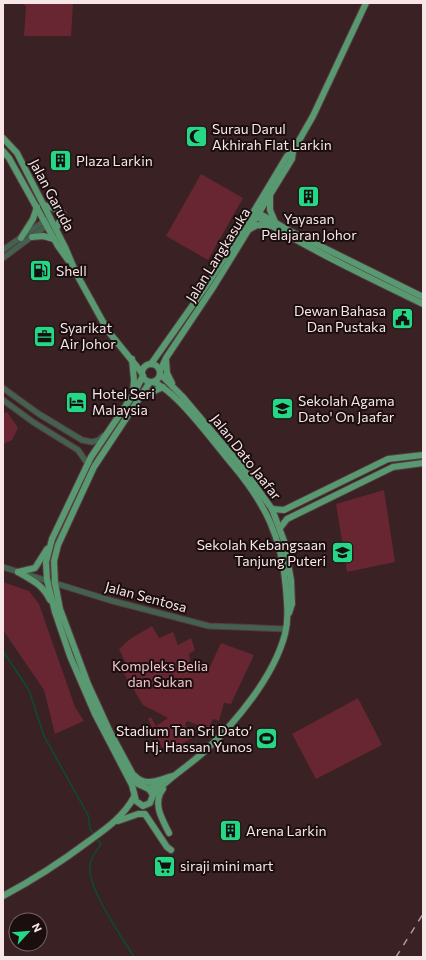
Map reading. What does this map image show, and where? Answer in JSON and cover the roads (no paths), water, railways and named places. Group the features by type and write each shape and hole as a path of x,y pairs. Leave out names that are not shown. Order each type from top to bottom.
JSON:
{"main road":[{"name":"Jalan Langkasuka","path":"160,372 166,358 214,286 247,231 287,156 293,151 313,116 366,3"},
{"name":"Jalan Garuda","path":"3,138 16,153 44,205 54,239 73,267"},
{"name":"Jalan Garuda","path":"3,151 9,158 37,207 56,229 73,267 108,331 118,345 132,359 143,375"},
{"name":"Jalan Langkasuka","path":"150,364 157,358 255,214 270,195 292,159 293,151"},
{"path":"270,195 271,215 279,225"},
{"path":"44,205 62,213 56,229"},
{"path":"21,238 33,219 37,207"},
{"path":"255,214 279,225 395,287 423,304"},
{"path":"255,214 271,226 395,287 423,297"},
{"path":"247,231 257,225 271,226"},
{"path":"32,237 43,236 54,239"},
{"path":"132,359 147,361 157,358"},
{"path":"166,358 167,373 173,386"},
{"path":"18,572 35,568 50,544 88,463 109,430 136,396 151,382 158,379 160,372 157,366 132,359"},
{"path":"132,359 136,396"},
{"path":"143,806 136,801 135,794 123,763 64,622 55,583 54,561 58,545 94,467 136,396 144,368 150,364"},
{"name":"Jalan Dato Jaafar","path":"160,372 246,472 272,509 280,528 291,580 292,604 288,614"},
{"path":"143,375 151,382"},
{"name":"Jalan Dato Jaafar","path":"151,382 163,387 234,466 262,505 276,533 280,546 286,580 288,614 286,629 280,648 270,669 244,709 206,750 153,795"},
{"path":"136,396 163,387"},
{"path":"272,509 284,510 388,459 423,455"},
{"path":"280,528 287,519 393,467 423,463"},
{"path":"3,896 56,866 115,822 150,803 153,795 146,788 138,784 123,763 86,693 70,656 55,612 47,580 46,562 50,544"},
{"path":"18,572 44,589 55,612"},
{"path":"123,763 139,780 143,782 149,783 174,776"},
{"path":"115,822 131,793 123,763"},
{"path":"169,833 159,812 158,797 174,776"},
{"name":"Jalan Dato Jaafar","path":"146,788 174,776"},
{"path":"115,822 128,809 135,794 146,788"},
{"path":"115,822 138,814 145,814 167,847 171,850"}],"street":[{"path":"3,258 32,237 48,221"},
{"path":"3,250 48,221"},
{"path":"3,388 38,414 86,442 99,440 109,430"},
{"path":"3,400 33,422 78,450 88,463"},
{"name":"Jalan Sentosa","path":"3,568 47,580 109,600 209,626 286,629"}],"waterway":[{"path":"3,651 29,690 44,736 88,815 90,829 95,835"},
{"path":"97,839 101,844 92,857 90,863 94,887 106,912 134,957"}],"railway":[{"path":"396,957 423,914"}],"place":[{"name":"Surau Darul Akhirah Flat Larkin","path":"197,137"},
{"name":"Plaza Larkin","path":"61,161"},
{"name":"Yayasan Pelajaran Johor","path":"309,197"},
{"name":"Shell","path":"40,271"},
{"name":"Dewan Bahasa Dan Pustaka","path":"402,319"},
{"name":"Syarikat Air Johor","path":"44,336"},
{"name":"Hotel Seri Malaysia","path":"76,402"},
{"name":"Sekolah Agama Dato' On Jaafar","path":"282,409"},
{"name":"Sekolah Kebangsaan Tanjung Puteri","path":"342,553"},
{"name":"Stadium Tan Sri Dato’ Hj. Hassan Yunos","path":"267,739"},
{"name":"Arena Larkin","path":"231,831"},
{"name":"siraji mini mart","path":"165,866"}],"park label":[{"name":"Kompleks Belia dan Sukan","path":"160,674"}]}
